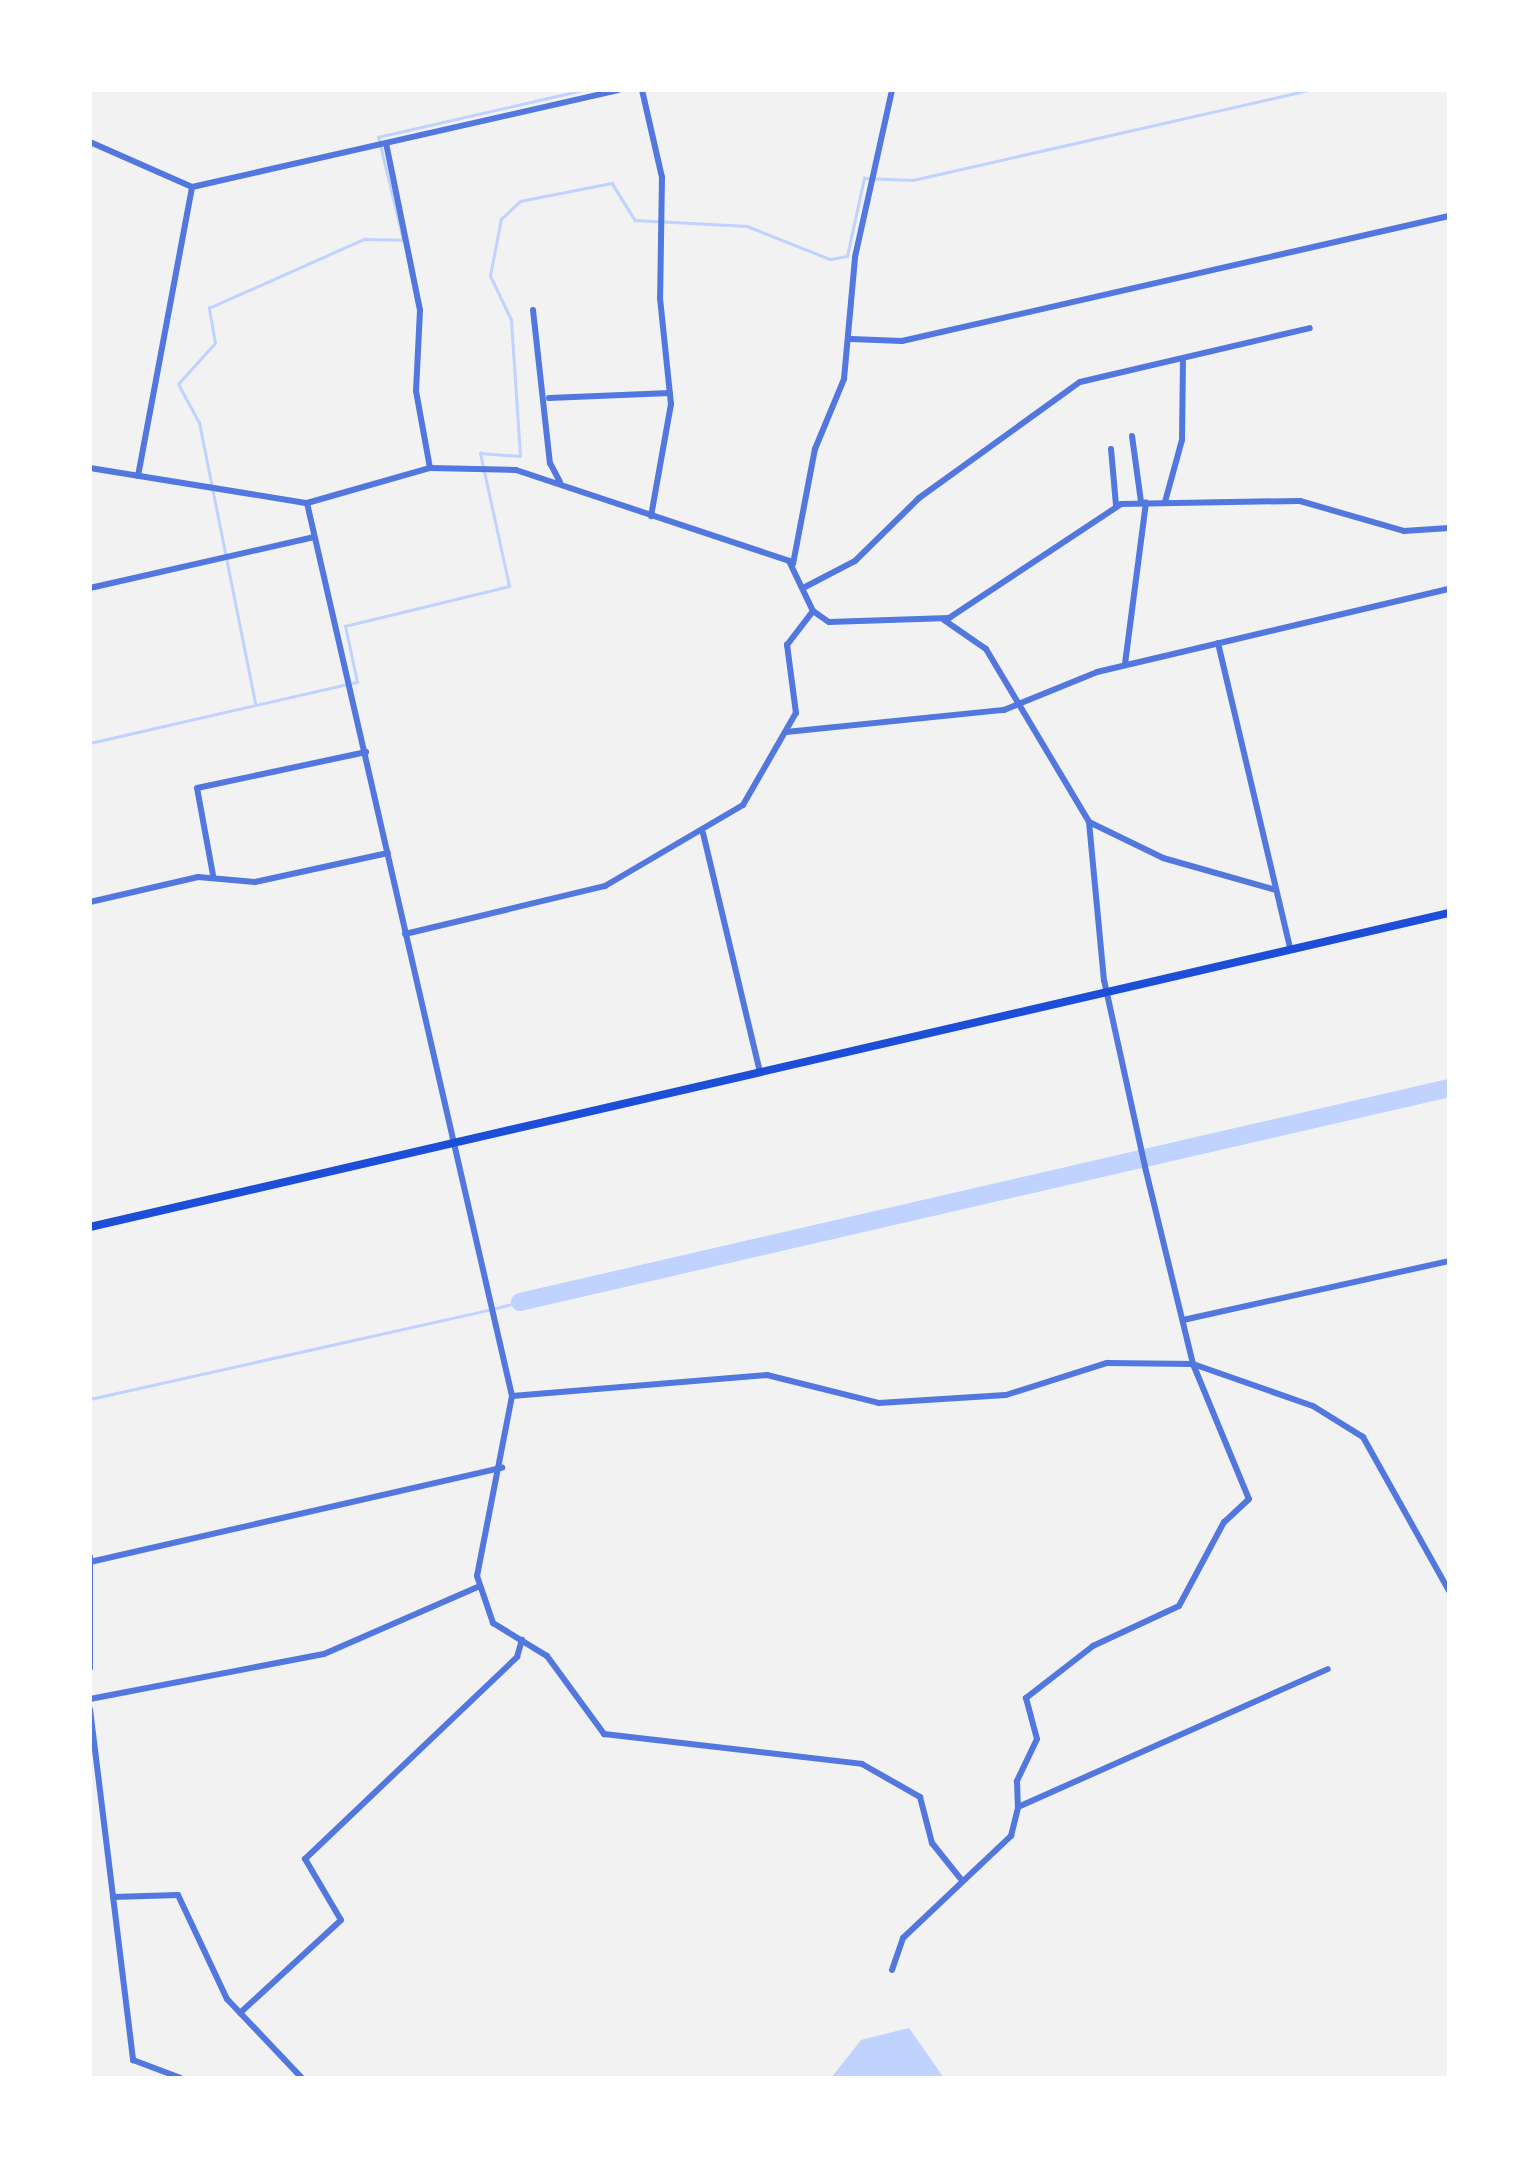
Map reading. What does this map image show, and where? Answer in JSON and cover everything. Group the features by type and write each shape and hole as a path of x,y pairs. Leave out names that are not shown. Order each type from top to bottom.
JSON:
{"main road":[{"path":"90,1228 1449,913"}],"street":[{"path":"90,142 192,187 618,90"},
{"path":"642,90 662,177 670,393 651,516"},
{"path":"892,90 852,272 851,339 815,449 793,564 813,611 829,622 944,620 1116,505 1300,501 1404,531 1449,528"},
{"path":"386,143 420,310 416,391 430,468"},
{"path":"138,476 192,187"},
{"path":"851,339 902,341 1449,216"},
{"path":"532,310 549,398 550,464 561,483"},
{"path":"805,587 855,560 919,498 1080,382 1183,362 1310,328"},
{"path":"1165,502 1182,440 1183,362"},
{"path":"549,398 670,393"},
{"path":"1125,665 1144,502 1132,436"},
{"path":"1111,449 1116,505"},
{"path":"90,468 308,503 430,468 474,465 561,483 793,564"},
{"path":"308,503 452,1142 488,1276 512,1396 502,1468 477,1587 494,1625 552,1662 604,1734 862,1764 923,1800 926,1829 960,1878"},
{"path":"90,588 314,537"},
{"path":"786,732 1018,705 1125,665 1449,589"},
{"path":"405,934 605,886 703,833 750,798 798,704 787,645 813,611"},
{"path":"892,1970 903,1938 927,1924 960,1878 1010,1836 1018,1807 1017,1781 1038,1733 1026,1698 1093,1646 1179,1606 1228,1516 1248,1500 1193,1364 1145,1168 1106,990 1089,822 982,645 944,620"},
{"path":"1218,643 1290,948"},
{"path":"213,875 197,788 366,752"},
{"path":"1089,822 1164,858 1276,890"},
{"path":"703,833 760,1072"},
{"path":"90,902 213,875 255,882 388,853"},
{"path":"1183,1320 1449,1261"},
{"path":"512,1396 767,1375 879,1403 1006,1395 1107,1363 1193,1364 1330,1414 1362,1437 1449,1591"},
{"path":"90,1668 90,1560 502,1468"},
{"path":"90,1699 324,1654 477,1587"},
{"path":"240,2013 342,1920 305,1859 517,1657 522,1640"},
{"path":"1018,1807 1328,1669"},
{"path":"90,1709 134,2063 181,2078"},
{"path":"113,1897 174,1891 240,2013 302,2078"}],"water":[{"path":"909,2028 944,2078 831,2078 861,2040"}],"waterway":[{"path":"255,703 199,423 178,384 215,343 209,308 364,239 403,240 378,137 584,90"},
{"path":"90,743 357,682 345,626 509,586 480,453 520,456 511,320 490,276 501,219 520,201 612,183 635,220 747,226 830,259 847,256 864,178 913,180 1308,90"},
{"path":"520,1302 1449,1088"},
{"path":"496,1308 520,1302"},
{"path":"90,1399 488,1310"}]}
